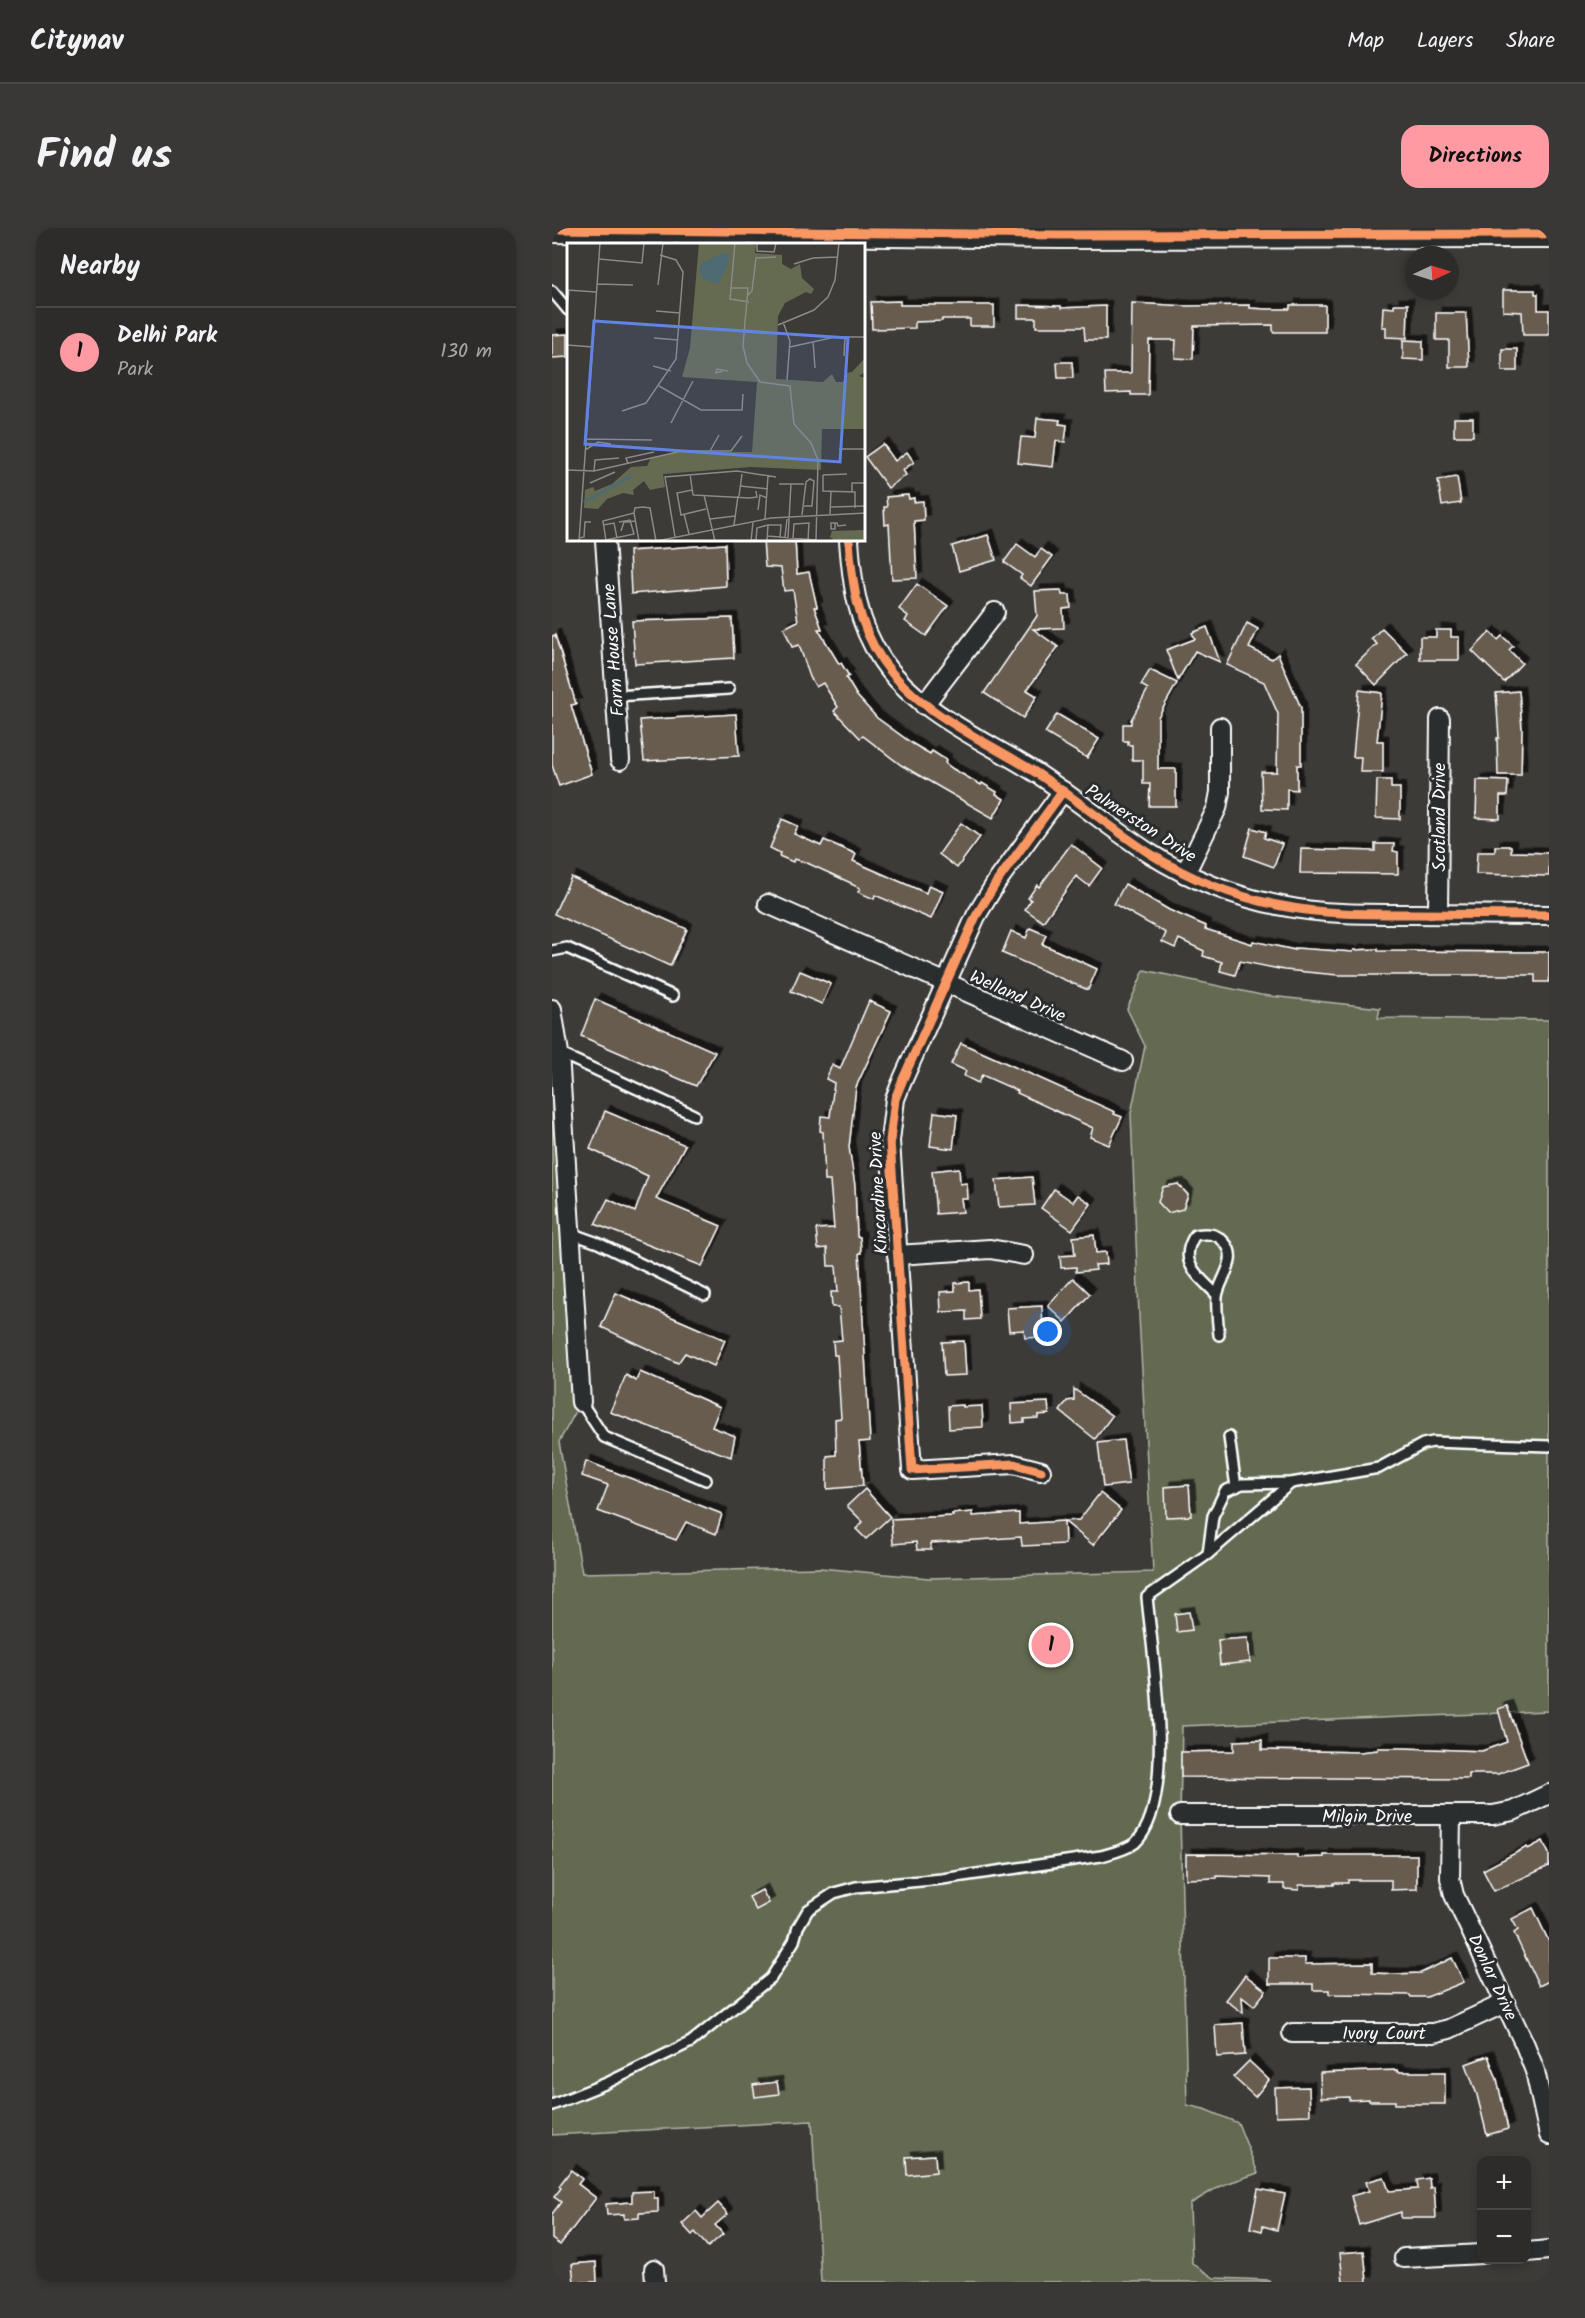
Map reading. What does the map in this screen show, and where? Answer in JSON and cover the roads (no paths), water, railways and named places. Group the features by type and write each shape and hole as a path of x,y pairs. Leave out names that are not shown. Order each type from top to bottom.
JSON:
{"street":[{"path":"552,230 597,237 656,229 1549,234"},
{"name":"Farm House Lane","path":"605,542 620,760"},
{"name":"Palmerston Drive","path":"849,542 852,585 859,614 867,634 895,677 924,705 1063,791 1148,852 1185,874 1220,888 1284,906 1347,914 1549,915"},
{"path":"924,705 995,612"},
{"name":"Scotland Drive","path":"1438,914 1440,719"},
{"path":"1185,874 1217,808 1220,792 1220,728"},
{"name":"Kincardine Drive","path":"1041,1471 1014,1464 912,1470 890,1141 895,1099 976,916 996,884 1063,791"},
{"name":"Welland Drive","path":"768,904 1123,1061"},
{"path":"552,1009 559,1053 581,1402"},
{"path":"897,1255 990,1249 1024,1256"},
{"name":"Milgin Drive","path":"1180,1815 1493,1815 1513,1811 1549,1794"},
{"name":"Donlar Drive","path":"1451,1816 1450,1878 1454,1895 1525,2045 1535,2071 1549,2136"},
{"name":"Ivory Court","path":"1292,2033 1433,2033 1449,2029 1505,2003"},
{"path":"1531,2252 1549,2250"},
{"path":"1404,2258 1477,2254"}],"lane":[{"path":"552,291 567,309"},
{"path":"616,696 729,689"},
{"path":"552,951 567,948 673,996"},
{"path":"559,1053 694,1115"},
{"path":"570,1233 598,1243 705,1295"},
{"path":"1217,1295 1188,1262 1188,1247 1195,1235 1208,1233 1220,1237 1229,1247 1231,1263 1217,1295 1219,1335"},
{"path":"581,1402 604,1437 706,1480"},
{"path":"1229,1437 1236,1487"},
{"path":"1208,1554 1213,1516 1225,1491 1242,1484 1291,1483 1379,1468 1423,1444 1433,1442 1549,1446"},
{"path":"552,2105 607,2083 691,2042 771,1978 794,1941 798,1927 808,1910 834,1893 856,1887 942,1879 1101,1856 1134,1843 1146,1827 1153,1809 1160,1773 1158,1712 1147,1597 1208,1554 1291,1483"}],"place":[{"name":"Delhi Park","path":"1051,1645"}]}
